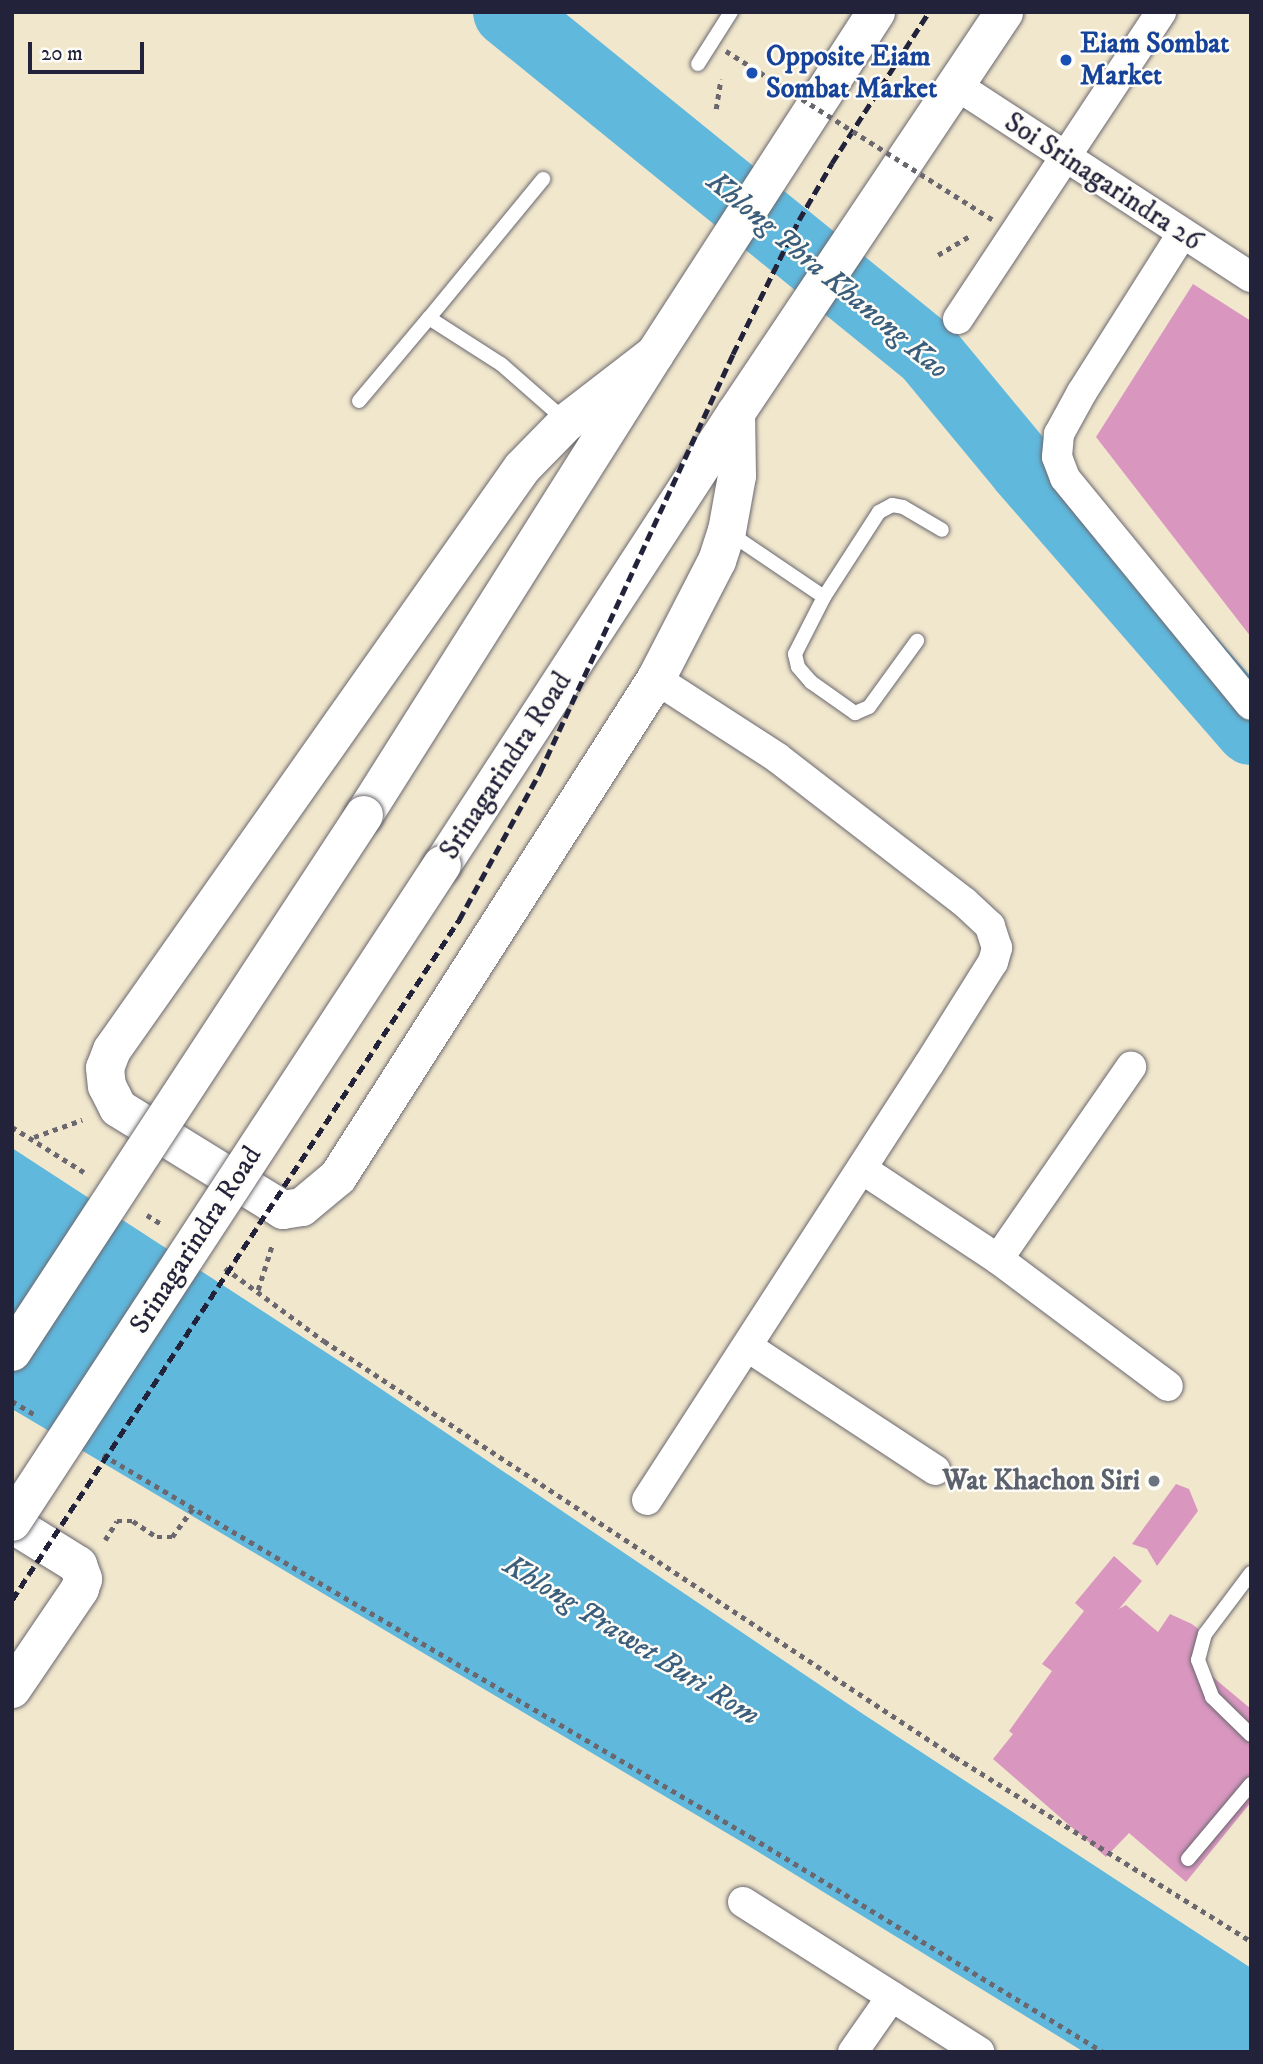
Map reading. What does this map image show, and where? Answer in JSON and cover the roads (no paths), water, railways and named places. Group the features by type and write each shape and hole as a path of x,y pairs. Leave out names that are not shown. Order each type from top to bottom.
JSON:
{"main road":[{"name":"Srinagarindra Road","path":"12,1523 736,413 1004,12"},
{"path":"12,1352 364,815 800,128 866,16"},
{"path":"655,354 567,422 522,468 112,1049 105,1068 107,1086 118,1108 283,1210 302,1207 338,1177 656,680 718,561 727,531 737,476 736,413"},
{"path":"12,1523 78,1565 83,1579 80,1589 12,1689"}],"street":[{"path":"958,319 1161,12"},
{"name":"Soi Srinagarindra 26","path":"956,85 1251,277"},
{"path":"1182,234 1082,392 1059,434 1057,457 1065,478 1251,705"},
{"path":"647,1500 862,1169 993,962 997,948 990,926 964,902 778,758 656,680"},
{"path":"998,1259 1131,1067"},
{"path":"862,1169 998,1259 1168,1386"},
{"path":"747,1347 935,1469"},
{"path":"743,1902 979,2052"},
{"path":"853,2052 892,1996"}],"lane":[{"path":"698,64 731,12"},
{"path":"359,401 543,179"},
{"path":"429,318 501,364 567,422"},
{"path":"917,641 869,707 855,713 811,682 798,667 795,654 824,597 879,512 892,505 903,507 942,530"},
{"path":"727,531 824,597"},
{"path":"1251,1573 1205,1634 1198,1660 1212,1697 1251,1735"},
{"path":"1188,1859 1251,1784"}],"water":[{"name":"Khlong Prawet Buri Rom","path":"12,1148 347,1366 863,1714 1251,1968 1251,2052 1084,2052 747,1845 12,1409"}],"waterway":[{"name":"Khlong Phra Khanong Kao","path":"508,12 928,353 1023,468 1251,730"}],"railway":[{"path":"12,1600 459,920 540,772 733,354 799,220 832,163 929,12"}],"place":[{"name":"Eiam Sombat Market","path":"1066,60"},
{"name":"Opposite Eiam Sombat Market","path":"752,73"},
{"name":"Wat Khachon Siri","path":"1154,1481"}]}
